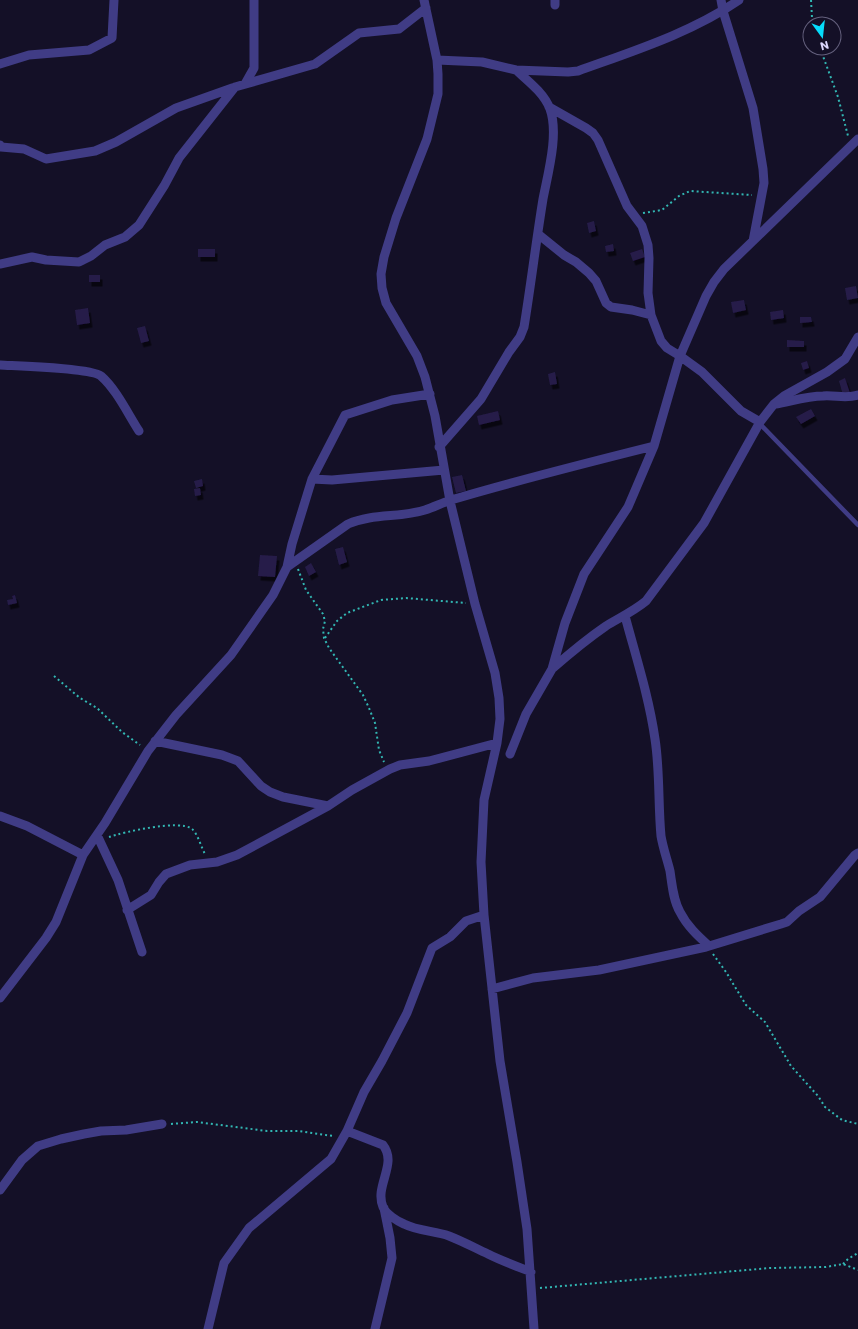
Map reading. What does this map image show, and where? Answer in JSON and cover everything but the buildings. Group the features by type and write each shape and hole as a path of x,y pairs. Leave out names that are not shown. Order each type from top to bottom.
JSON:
{"street":[{"path":"0,64 30,55 89,50 112,38 114,0"},
{"path":"245,84 254,68 254,0"},
{"path":"721,0 723,11 753,108 763,169 764,183 753,241"},
{"path":"437,60 482,62 516,70 578,71 670,36 723,11 739,0"},
{"path":"0,145 1,147 24,149 46,159 95,151 116,142 176,108 235,87 315,64 359,33 399,29 425,4"},
{"path":"425,4 437,60 438,94 427,139 396,218 384,257 381,274 382,288 386,303 417,356 425,376 430,394 450,501 475,604 495,673 498,692 500,719 497,743 484,800 481,862 484,915 500,1061 527,1229 534,1329"},
{"path":"439,447 481,399 509,352 520,337 524,327 543,198 550,168 552,118 549,108 542,95 516,70"},
{"path":"0,264 32,257 46,260 79,262 91,256 104,245 125,237 139,225 164,186 179,158 235,87"},
{"path":"549,108 593,133 598,140 626,206 642,226 648,244 650,258 648,293 651,315 661,341 667,348 702,372 741,411 760,422"},
{"path":"510,754 526,714 552,669 565,623 584,574 628,507 654,446 680,356 714,282 724,269 858,139"},
{"path":"538,234 589,273 596,281 606,303 611,307 651,315"},
{"path":"552,669 605,627 638,608 646,601 704,523 760,422 774,404 792,391 826,372 845,359 858,337"},
{"path":"0,365 71,369 100,374 112,389 139,431"},
{"path":"0,998 46,938 56,922 83,855 99,837 148,751 176,715 231,655 267,605 280,584 287,567 294,537 312,479 345,415 392,400 430,394"},
{"path":"774,404 812,397 849,397 858,395"},
{"path":"287,567 348,524 357,520 409,514 532,477 654,446"},
{"path":"312,479 332,480 444,470"},
{"path":"625,616 649,700 658,767 662,842 675,899 679,911 685,921 707,946"},
{"path":"155,741 222,754 238,761 261,786 270,792 283,797 328,806"},
{"path":"127,910 151,895 166,874 190,865 217,862 248,850 328,806 352,790 390,769 400,765 429,761 497,743"},
{"path":"0,816 27,826 83,855"},
{"path":"99,837 118,880 142,952"},
{"path":"492,989 533,978 598,970 707,946 787,922 799,910 820,896 858,853"},
{"path":"208,1329 224,1263 230,1253 249,1228 331,1159 345,1135 364,1092 407,1013 432,948 450,937 466,921 484,915"},
{"path":"0,1190 22,1160 38,1146 84,1134 101,1131 126,1130 162,1124"},
{"path":"345,1135 383,1145 387,1150 389,1163 382,1191 392,1258 375,1329"},
{"path":"384,1208 393,1218 404,1225 448,1236 531,1272"}],"lane":[{"path":"760,422 858,525"}],"path":[{"path":"811,0 812,16"},
{"path":"823,56 836,91 850,146"},
{"path":"633,215 662,210 679,196 690,191 701,193 718,192 738,195 761,195"},
{"path":"296,561 306,590 323,614 325,621 324,638 329,648 363,695 375,723 379,750 383,761 390,769"},
{"path":"324,638 337,621 347,613 381,600 406,598 475,604"},
{"path":"54,676 80,698 97,708 122,732 148,751"},
{"path":"99,837 174,824 185,825 192,829 204,854 212,863"},
{"path":"707,946 719,961 746,1005 764,1022 790,1066 818,1096 825,1107 842,1120 858,1124"},
{"path":"162,1124 197,1122 267,1131 298,1131 345,1135"},
{"path":"843,1264 858,1253"},
{"path":"532,1288 770,1268 843,1264 858,1270"}]}
